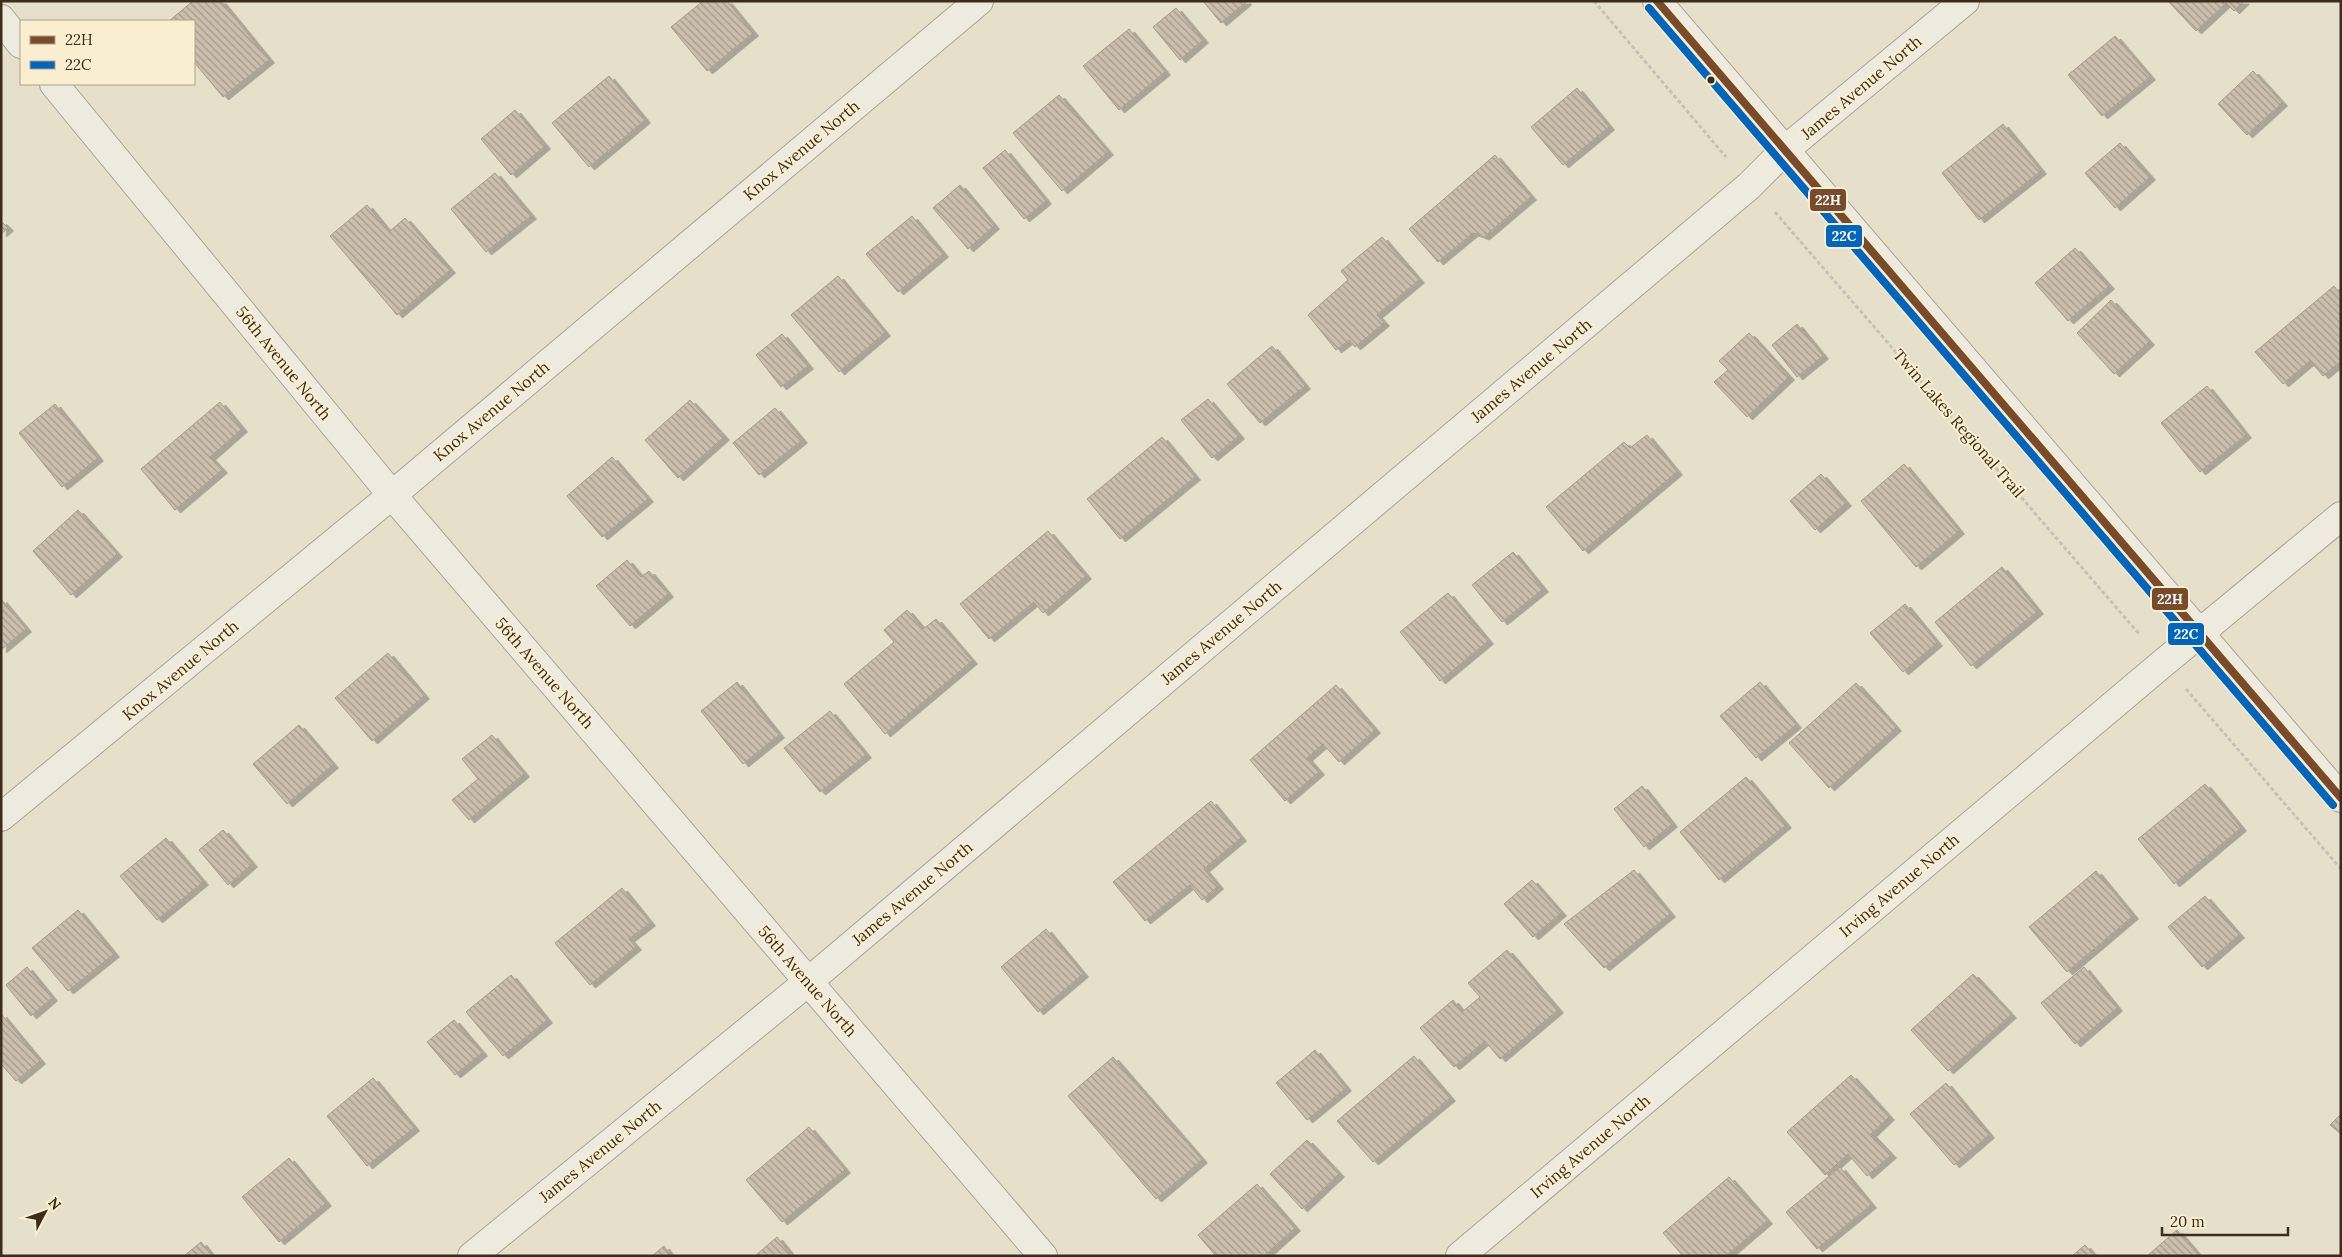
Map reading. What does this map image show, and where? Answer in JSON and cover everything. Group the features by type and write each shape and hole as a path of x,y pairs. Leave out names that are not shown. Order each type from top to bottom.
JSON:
{"street":[{"name":"Knox Avenue North","path":"1,817 392,495 979,1"},
{"path":"1657,1 1786,149 2341,798"},
{"name":"James Avenue North","path":"472,1256 808,981 1749,186 1786,149 1965,1"},
{"path":"1,20 20,43"},
{"name":"56th Avenue North","path":"55,85 392,495 1043,1256"},
{"name":"Irving Avenue North","path":"1460,1256 2341,516"}],"path":[{"path":"1594,1 1713,141"},
{"name":"Twin Lakes Regional Trail","path":"1786,222 2131,624"},
{"path":"2195,698 2341,869"}],"building":[{"path":"193,1 221,1 269,60 223,97 195,63 195,20 170,20"},
{"path":"703,1 727,1 753,33 707,71 671,27"},
{"path":"1203,1 1246,1 1246,2 1221,23"},
{"path":"2168,1 2244,1 2234,11 2226,3 2196,31"},
{"path":"1176,8 1203,40 1180,60 1153,27"},
{"path":"1129,29 1165,72 1119,110 1083,66"},
{"path":"2115,36 2150,77 2102,116 2068,75"},
{"path":"2253,71 2282,103 2247,135 2218,104"},
{"path":"609,76 645,120 589,167 552,123"},
{"path":"1577,88 1609,127 1563,165 1531,127"},
{"path":"1059,95 1108,152 1062,191 1013,133"},
{"path":"515,110 545,146 511,175 481,139"},
{"path":"2003,124 2041,171 1979,220 1942,173"},
{"path":"2120,143 2150,177 2115,208 2085,173"},
{"path":"1005,150 1046,201 1024,219 983,168"},
{"path":"1495,155 1531,197 1484,237 1473,233 1438,262 1409,229"},
{"path":"495,173 531,216 486,252 451,209"},
{"path":"960,185 994,226 968,249 933,208"},
{"path":"367,205 389,232 405,218 450,270 397,315 330,236"},
{"path":"912,216 943,254 898,292 866,254"},
{"path":"1,221 8,228 1,234"},
{"path":"1382,237 1419,280 1377,315 1384,323 1355,347 1349,340 1336,350 1308,315 1348,280 1341,271"},
{"path":"2075,248 2109,286 2068,321 2035,283"},
{"path":"838,276 885,333 839,372 791,315"},
{"path":"2334,286 2341,295 2341,361 2323,376 2310,361 2283,384 2255,352"},
{"path":"2111,300 2149,342 2114,374 2077,333"},
{"path":"1797,324 1823,356 1797,377 1772,345"},
{"path":"1749,333 1789,377 1747,417 1714,382 1728,370 1719,361"},
{"path":"782,334 808,366 781,387 756,355"},
{"path":"1272,346 1305,386 1260,423 1227,384"},
{"path":"2207,386 2246,435 2200,472 2161,423"},
{"path":"1208,399 1239,436 1212,458 1181,420"},
{"path":"690,400 724,437 678,478 645,440"},
{"path":"220,402 242,429 210,457 222,470 175,510 141,469"},
{"path":"55,404 98,458 62,487 19,433"},
{"path":"775,408 802,440 759,475 733,443"},
{"path":"1647,435 1677,472 1583,551 1546,507 1624,442 1630,448"},
{"path":"1162,437 1195,477 1120,539 1087,499"},
{"path":"612,457 648,499 602,537 567,496"},
{"path":"1904,464 1959,531 1916,567 1861,501"},
{"path":"1821,474 1846,503 1815,530 1790,501"},
{"path":"78,510 117,554 71,595 33,551"},
{"path":"1048,531 1086,576 1043,613 1034,602 989,639 960,604"},
{"path":"1513,552 1543,589 1502,622 1472,585"},
{"path":"627,560 641,577 649,571 668,594 630,626 596,586"},
{"path":"2002,567 2038,611 1971,666 1935,622"},
{"path":"1448,593 1488,641 1440,681 1400,632"},
{"path":"1,599 26,629 1,650"},
{"path":"1905,604 1937,643 1903,672 1870,633"},
{"path":"907,610 923,629 936,619 972,661 885,734 844,684 894,642 884,630"},
{"path":"388,653 424,696 372,741 335,698"},
{"path":"737,682 779,735 743,764 701,711"},
{"path":"1760,682 1796,725 1756,758 1720,716"},
{"path":"1856,683 1896,728 1829,788 1789,743"},
{"path":"1336,685 1375,730 1339,762 1323,744 1307,758 1319,772 1285,801 1250,760"},
{"path":"830,711 866,755 820,792 784,748"},
{"path":"299,725 333,765 287,804 253,764"},
{"path":"492,735 524,774 469,820 452,800 478,779 462,759"},
{"path":"1746,777 1786,825 1719,880 1680,832"},
{"path":"2205,784 2241,828 2174,884 2138,839"},
{"path":"1642,786 1672,824 1644,847 1614,809"},
{"path":"1211,801 1241,838 1204,869 1218,886 1202,900 1190,885 1145,921 1113,882"},
{"path":"223,830 252,864 228,885 199,850"},
{"path":"166,838 203,882 157,920 120,876"},
{"path":"1634,870 1670,914 1604,968 1564,924"},
{"path":"2096,871 2133,916 2067,972 2029,927"},
{"path":"1532,880 1561,913 1533,937 1504,904"},
{"path":"622,888 650,923 629,939 636,947 590,985 555,943"},
{"path":"2205,896 2239,935 2202,967 2168,927"},
{"path":"78,910 114,954 68,991 32,948"},
{"path":"1046,929 1083,974 1038,1012 1001,967"},
{"path":"1507,950 1558,1010 1500,1059 1485,1041 1454,1067 1420,1028 1453,1000 1462,1012 1480,997 1468,983"},
{"path":"27,967 52,998 31,1016 6,985"},
{"path":"2084,967 2117,1008 2075,1044 2041,1003"},
{"path":"1973,974 2011,1015 1948,1071 1911,1030"},
{"path":"511,975 547,1020 503,1056 466,1012"},
{"path":"1,1014 40,1061 16,1081 1,1064"},
{"path":"454,1020 482,1053 455,1075 427,1042"},
{"path":"1315,1050 1346,1088 1307,1120 1276,1083"},
{"path":"1414,1056 1450,1098 1373,1162 1337,1121"},
{"path":"1113,1057 1202,1160 1156,1199 1068,1096"},
{"path":"1851,1075 1889,1117 1871,1134 1891,1155 1867,1176 1848,1154 1825,1175 1787,1132"},
{"path":"373,1078 414,1128 367,1166 327,1116"},
{"path":"1946,1083 1989,1135 1954,1165 1910,1114"},
{"path":"2341,1114 2341,1134 2330,1125"},
{"path":"809,1127 845,1170 782,1222 746,1180"},
{"path":"1307,1140 1339,1174 1302,1209 1270,1174"},
{"path":"289,1158 326,1203 279,1242 242,1197"},
{"path":"1840,1167 1871,1205 1817,1249 1786,1212"},
{"path":"1729,1177 1767,1221 1726,1256 1683,1256 1663,1233"},
{"path":"1257,1184 1295,1228 1264,1256 1216,1256 1198,1235"},
{"path":"2177,1230 2199,1256 2147,1256"},
{"path":"777,1237 792,1256 755,1256"},
{"path":"201,1242 212,1256 184,1256"},
{"path":"2085,1245 2094,1256 2072,1256"},
{"path":"664,1246 671,1256 652,1256"}],"transit line":[{"name":"22H","path":"1657,1 2341,798"},
{"name":"22C","path":"1649,8 2333,805"}]}
